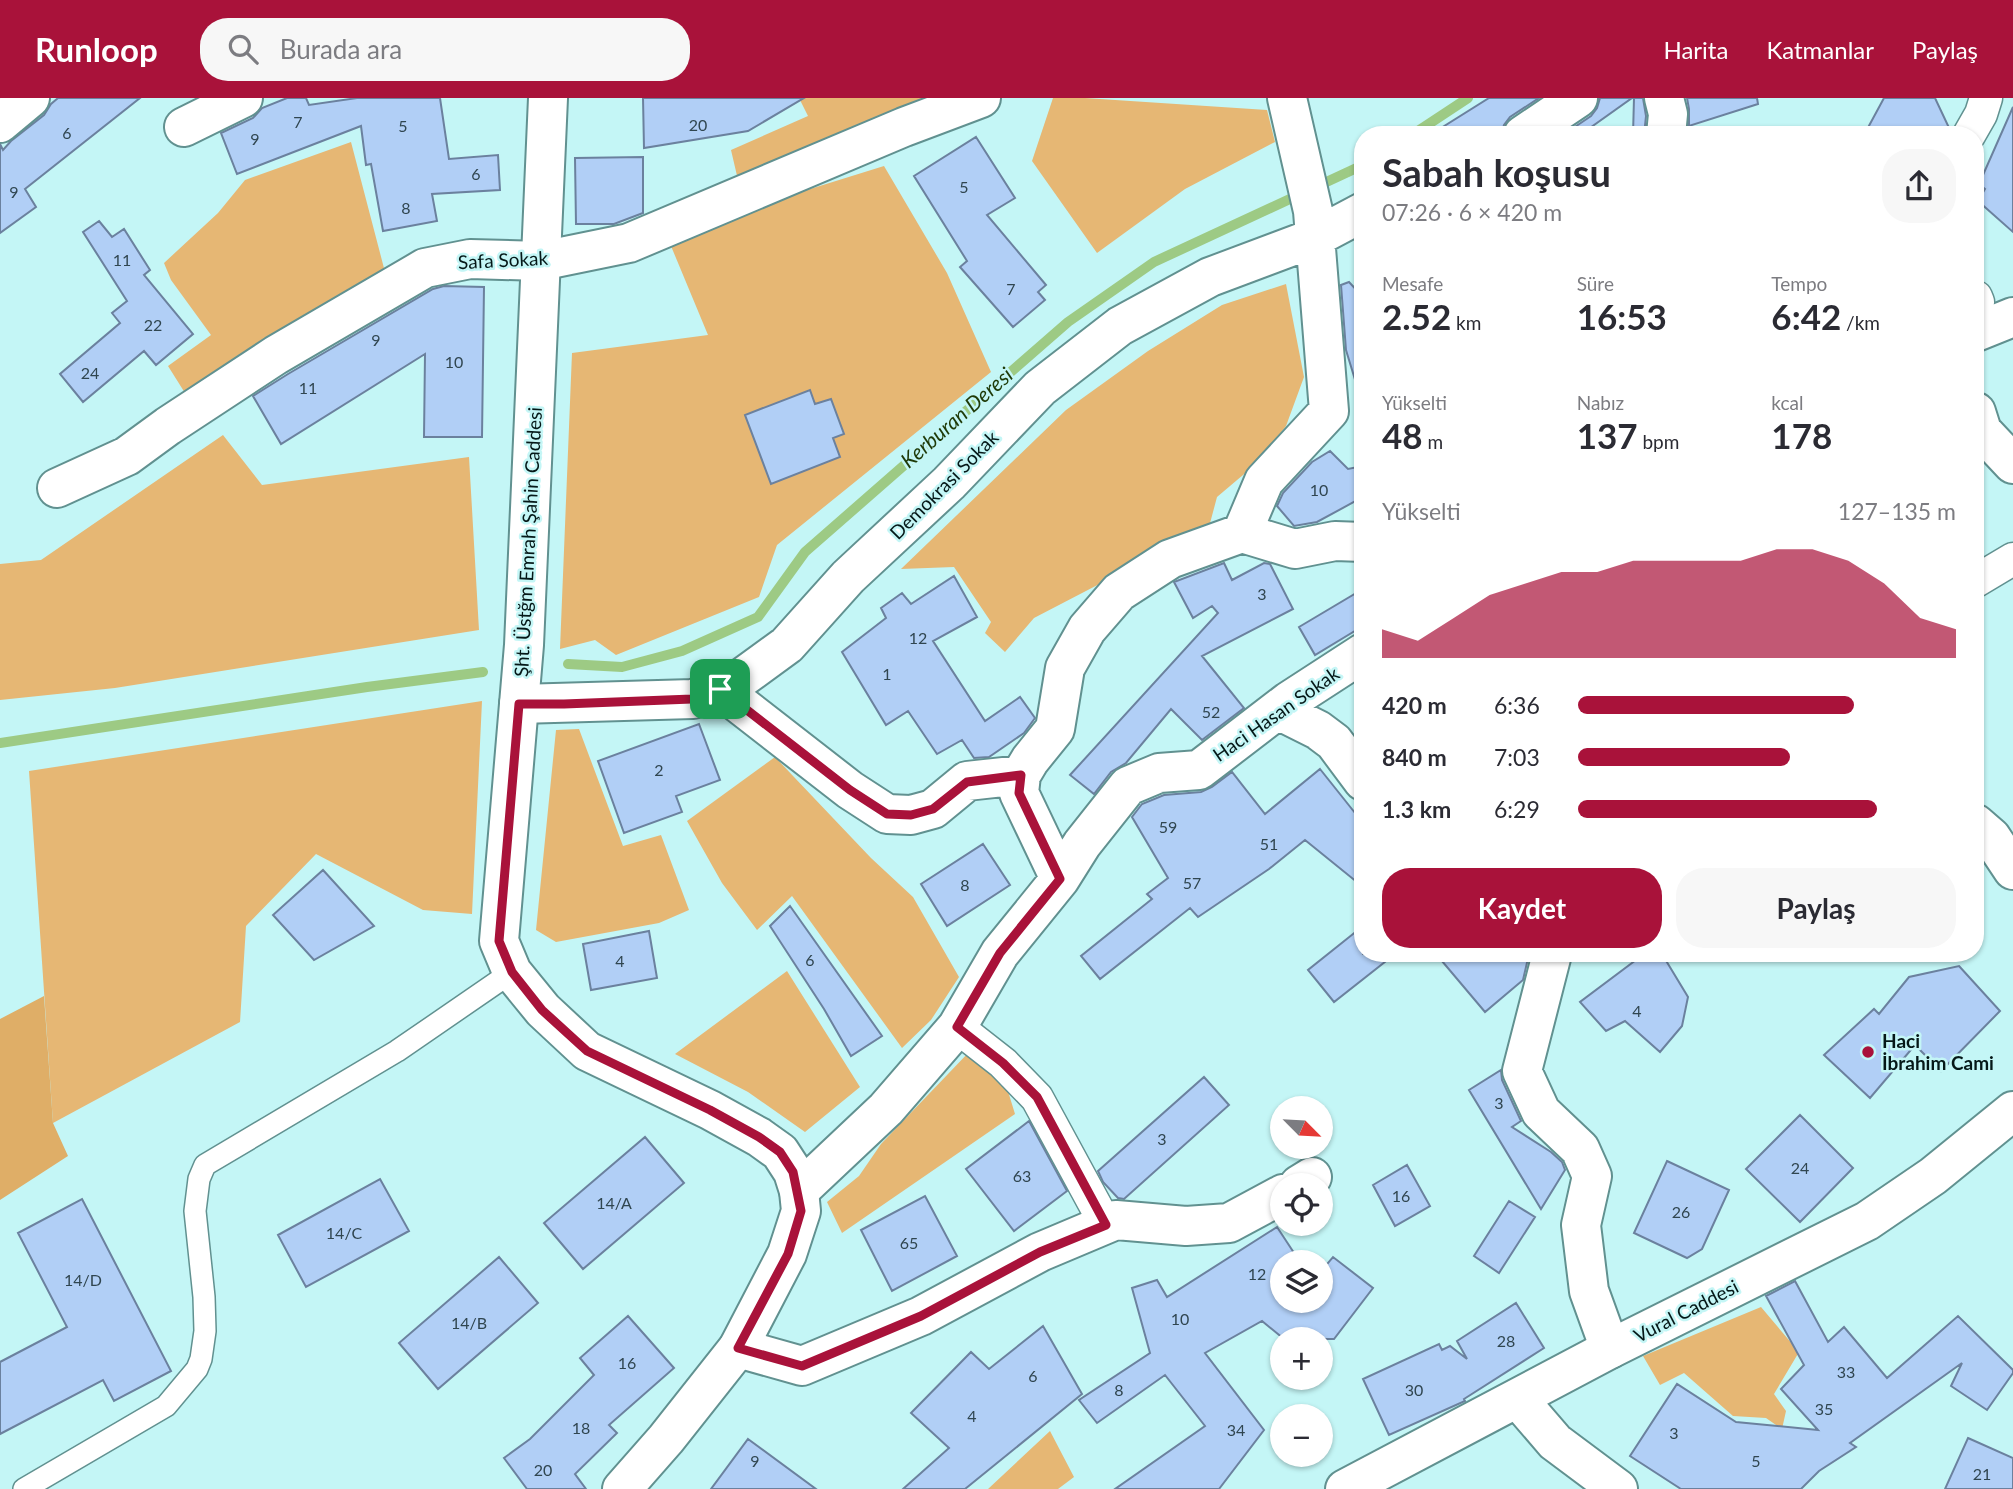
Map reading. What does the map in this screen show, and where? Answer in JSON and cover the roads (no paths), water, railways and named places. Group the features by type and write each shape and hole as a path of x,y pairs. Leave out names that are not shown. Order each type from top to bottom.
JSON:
{"street":[{"path":"184,127 243,98"},
{"name":"Şht. Üstğm Emrah Şahin Caddesi","path":"548,98 524,645 499,941 512,972 542,1010 587,1051 710,1110 780,1152 793,1172 801,1211 788,1254 738,1348 666,1439 622,1489"},
{"name":"Safa Sokak","path":"57,488 127,456 276,355 425,268 470,259 541,261 629,243 904,127 981,98"},
{"path":"1242,533 1264,481 1329,411 1313,225 1287,98"},
{"path":"1536,126 1578,98"},
{"path":"1664,98 1668,114 1667,126"},
{"path":"1974,126 1986,98"},
{"name":"Demokrasi Sokak","path":"519,704 692,699 732,685 788,645 848,577 949,483 1040,388 1120,326 1313,225 1354,214"},
{"path":"1984,329 2013,317"},
{"path":"1984,432 2013,464"},
{"path":"1060,879 1019,793 1021,775 1055,729 1065,668 1087,629 1119,592 1170,559 1242,533 1295,549 1335,541 1354,542"},
{"path":"1984,576 2013,559"},
{"name":"Haci Hasan Sokak","path":"799,1191 887,1109 957,1027 1000,953 1060,879 1082,844 1128,786 1159,773 1199,770 1278,710 1354,659"},
{"path":"720,689 850,790 887,814 911,815 933,809 967,782 1021,775"},
{"path":"1278,710 1318,730 1334,742 1354,769"},
{"path":"1984,831 2013,870"},
{"path":"1550,962 1522,1071 1541,1112 1580,1149 1592,1176 1581,1226 1589,1291 1610,1349"},
{"path":"957,1027 1003,1063 1037,1097 1106,1225"},
{"name":"Vural Caddesi","path":"1345,1489 1610,1349 1867,1221 1933,1176 2013,1111"},
{"path":"738,1348 802,1366 921,1316 1040,1252 1116,1220 1186,1226 1229,1223 1270,1200"},
{"path":"1518,1398 1555,1442 1618,1489"}],"lane":[{"path":"24,1489 166,1406 197,1369 205,1331 204,1297 194,1211 199,1179 205,1165 397,1051 512,972"}],"waterway":[{"name":"Kerburan Deresi","path":"1426,126 1468,98"},
{"name":"Kerburan Deresi","path":"568,664 622,667 682,651 758,617 805,552 1068,322 1154,262 1354,169"},
{"path":"0,743 483,672"}],"place":[{"name":"Haci İbrahim Cami","path":"1868,1052"}]}
